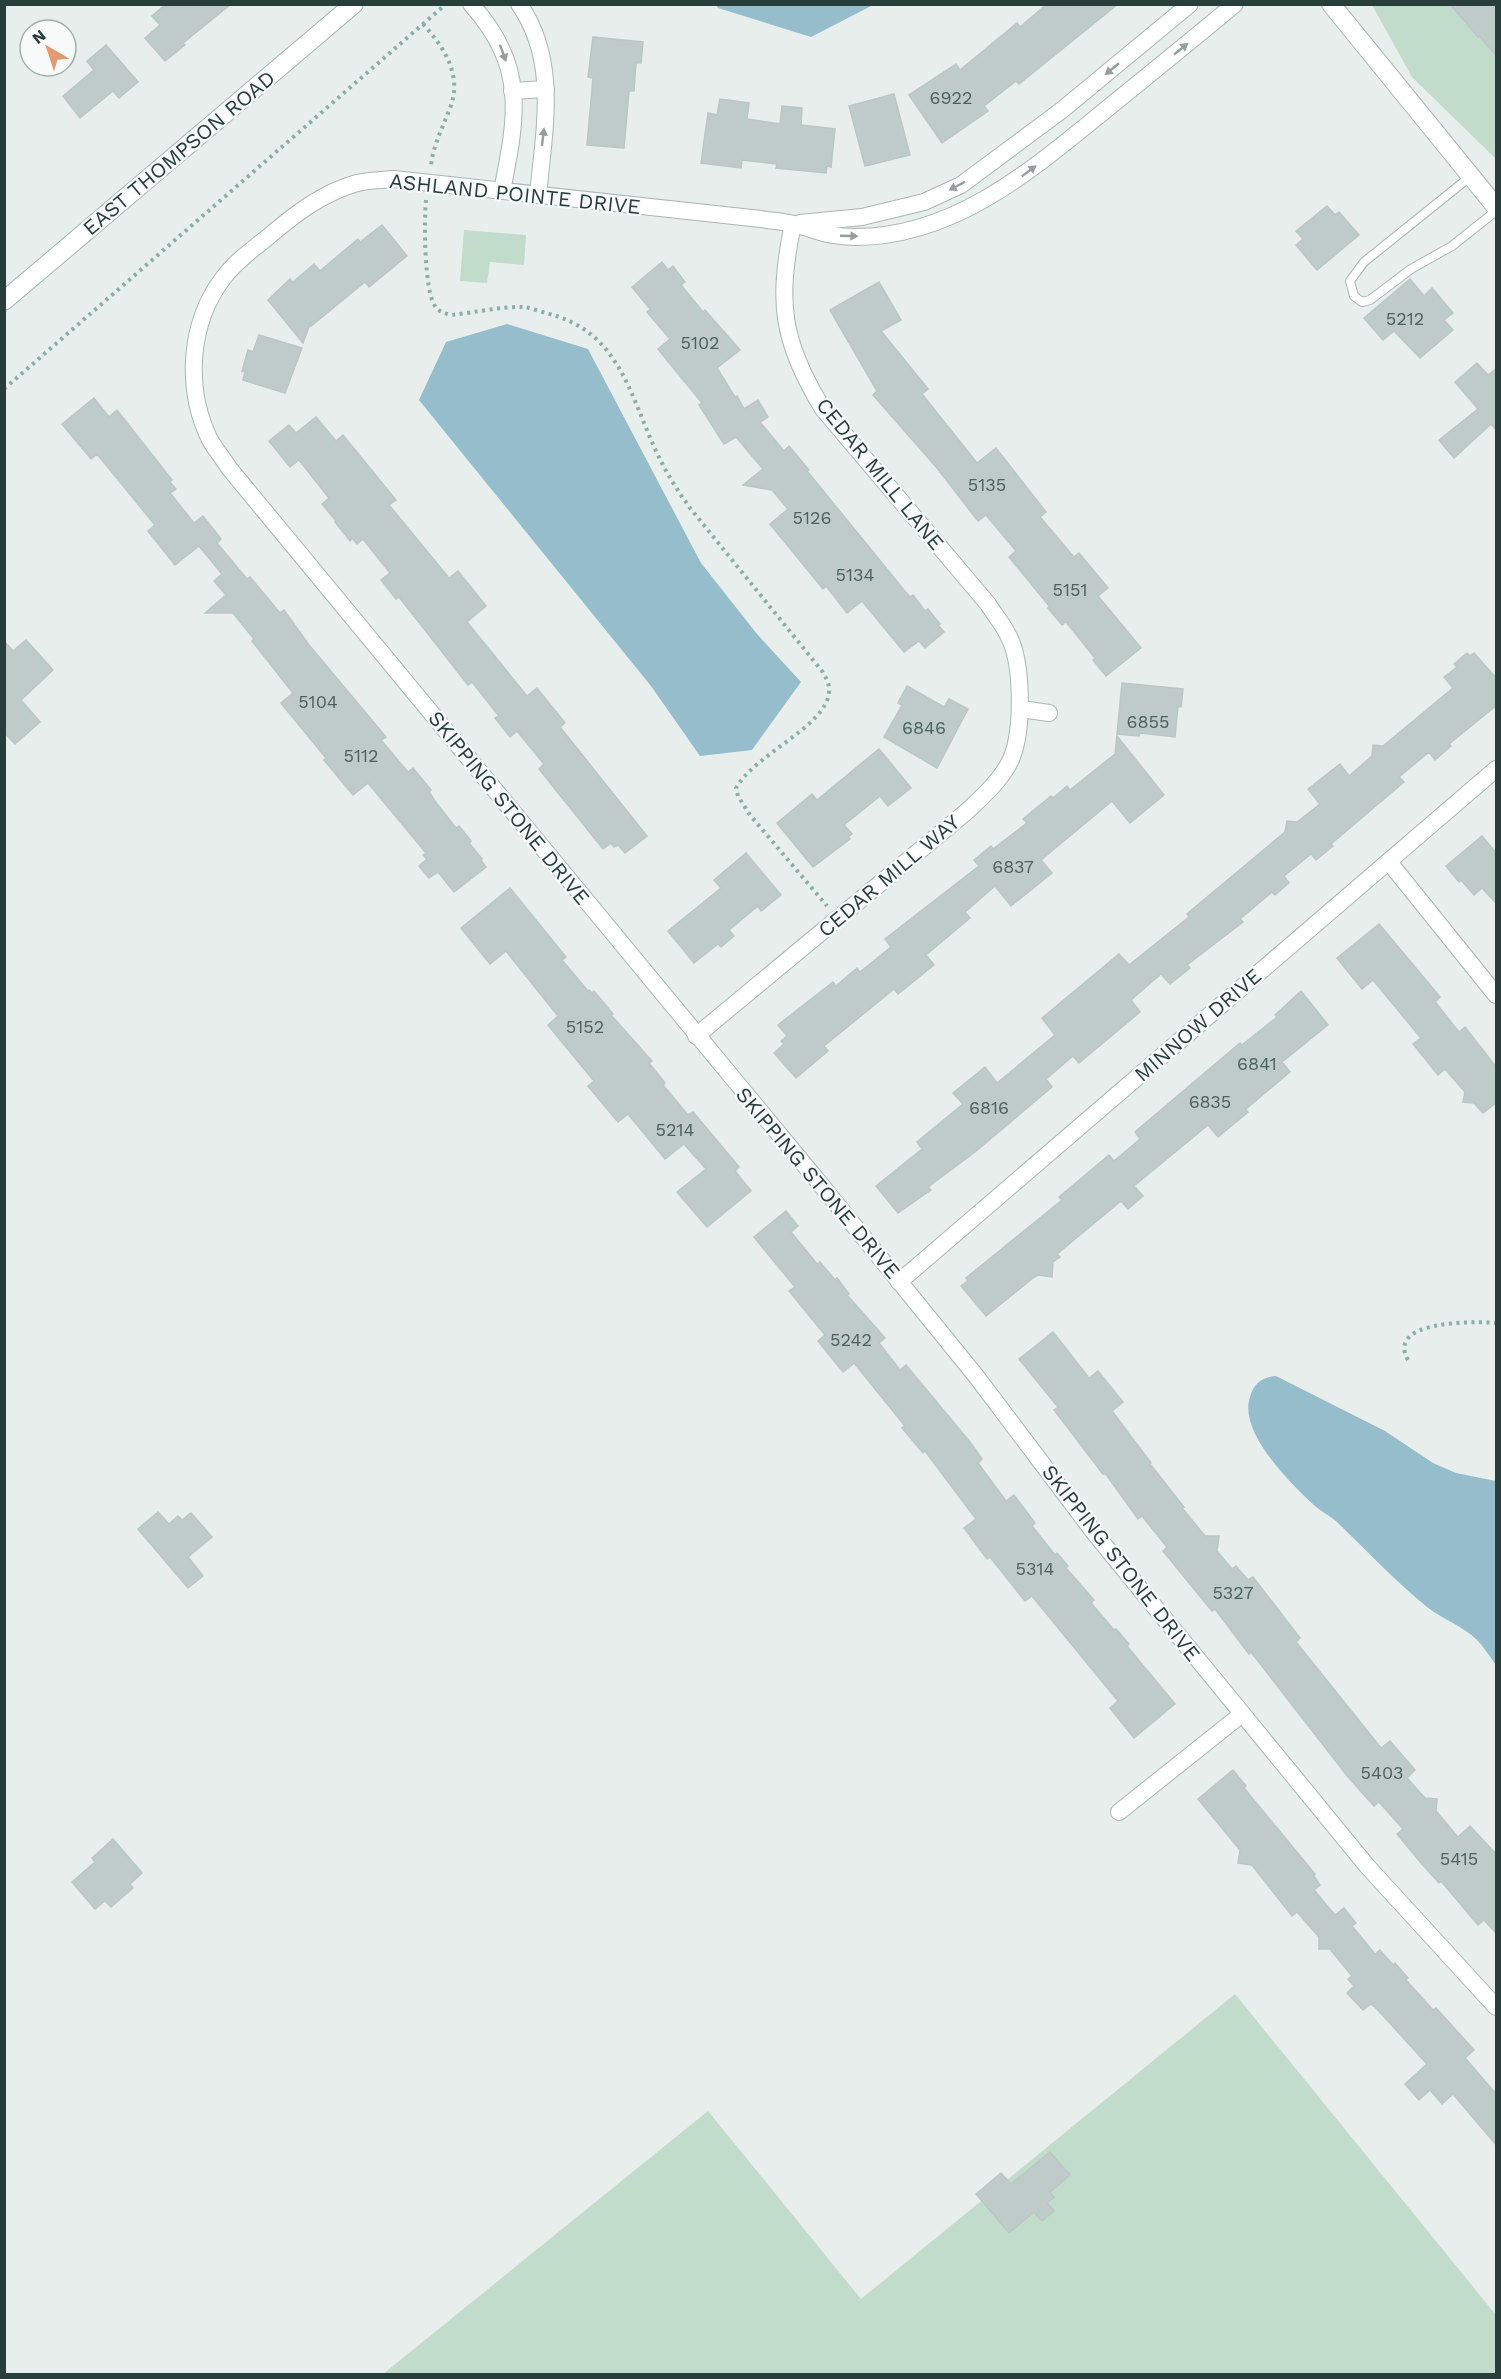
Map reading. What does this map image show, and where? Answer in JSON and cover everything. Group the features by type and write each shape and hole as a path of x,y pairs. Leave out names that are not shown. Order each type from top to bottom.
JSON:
{"main road":[{"name":"EAST THOMPSON ROAD","path":"4,301 354,4"},
{"path":"1331,4 1497,209"}],"street":[{"path":"471,4 498,39 510,74 515,118 502,191"},
{"path":"519,4 531,21 538,40 546,89 538,195"},
{"name":"ASHLAND POINTE DRIVE","path":"793,224 862,217 924,202 961,185 1062,110 1190,4"},
{"name":"ASHLAND POINTE DRIVE","path":"196,335 208,304 224,277 301,210 329,193 359,183 394,179 793,224 828,235 857,237 918,229 960,213 1008,187 1235,4"},
{"path":"1140,45 1159,67"},
{"path":"512,91 546,89"},
{"name":"CEDAR MILL LANE","path":"793,224 784,266 784,313 792,349 806,381 823,409 988,604 1009,636 1018,662 1021,709"},
{"name":"SKIPPING STONE DRIVE","path":"196,335 193,369 197,408 209,439 223,458 976,1376 1096,1534 1367,1866 1497,2007"},
{"path":"1021,709 1049,713"},
{"name":"CEDAR MILL WAY","path":"696,1036 965,813 992,787 1012,757 1021,709"},
{"name":"MINNOW DRIVE","path":"899,1282 1497,769"},
{"path":"1389,862 1497,995"},
{"path":"1119,1812 1242,1714"}],"lane":[{"path":"1472,176 1364,262 1350,281 1354,296 1362,303 1370,300 1411,269 1452,246 1497,209"}],"path":[{"path":"4,389 446,4"},
{"path":"423,24 447,54 455,88 451,106 436,141 425,203 427,278 430,296 442,313 451,315 524,307 560,316 584,329 608,349 622,371 658,455 675,487 822,671 829,684 829,694 821,713 753,767 736,788 738,796 750,815 838,918"},
{"path":"1408,1360 1404,1353 1404,1345 1407,1339 1422,1329 1475,1321 1497,1323"}],"green space":[{"path":"1372,5 1496,5 1496,159 1412,77"},
{"path":"464,230 526,235 524,265 490,262 487,283 460,281"},
{"path":"1235,1994 1496,2315 1496,2374 383,2374 708,2111 861,2299"}],"water":[{"path":"716,5 873,5 811,37 718,8"},
{"path":"507,324 588,349 701,563 757,634 801,682 752,750 700,756 651,686 419,400 446,342"},
{"path":"1276,1376 1385,1431 1433,1463 1456,1473 1496,1481 1496,1665 1477,1640 1415,1597 1337,1522 1305,1496 1269,1456 1252,1426 1248,1411 1250,1397 1256,1384 1263,1379"}],"building":[{"path":"166,4 231,4 183,43 185,45 165,61 145,38 160,25 152,16"},
{"path":"1047,4 1118,4 1019,84 1016,81 984,106 988,111 942,143 909,95 956,64 960,70 1017,23 1020,27"},
{"path":"1450,4 1497,4 1497,56 1478,37"},
{"path":"593,37 643,42 641,63 636,63 634,91 629,91 624,148 587,145 593,78 588,77"},
{"path":"106,45 138,82 119,98 113,91 80,118 63,96 94,70 87,61"},
{"path":"894,94 910,155 865,166 849,106"},
{"path":"720,99 749,103 747,119 780,124 782,106 802,108 801,125 835,129 831,167 827,166 826,173 776,168 777,164 742,160 741,168 701,163 708,113 717,115"},
{"path":"1327,206 1335,215 1339,212 1359,235 1317,270 1296,245 1303,239 1296,231"},
{"path":"382,225 407,256 369,287 365,282 311,326 310,324 303,343 268,300 290,279 293,282 314,264 320,271 358,239 360,242"},
{"path":"662,262 668,270 673,266 685,282 681,285 703,312 705,310 740,350 717,368 744,409 758,400 768,417 760,422 784,451 789,446 904,590 910,597 913,595 925,611 928,609 940,624 938,625 944,632 925,648 919,641 904,652 862,601 847,613 826,586 823,589 770,524 788,509 772,490 743,485 763,469 736,437 724,444 699,405 702,403 658,349 670,339 647,312 650,309 632,287"},
{"path":"1410,279 1424,296 1432,288 1453,313 1444,320 1453,330 1420,358 1394,331 1383,340 1364,318"},
{"path":"879,282 901,320 881,331 928,389 922,394 977,463 996,448 1046,512 1040,517 1074,557 1079,553 1108,588 1098,596 1141,648 1106,676 1093,660 1095,658 1066,622 1062,625 1009,557 1016,551 986,515 978,521 937,468 873,395 877,391 830,310"},
{"path":"259,335 302,348 285,393 243,380 245,372 242,371 248,350 253,352"},
{"path":"1477,363 1488,375 1497,368 1497,431 1491,424 1454,458 1439,440 1478,409 1455,382"},
{"path":"94,398 109,417 117,410 172,480 170,482 176,489 170,493 194,523 203,516 221,539 217,543 280,613 284,610 309,645 386,737 381,740 408,772 413,768 431,790 429,792 456,828 459,826 471,841 469,843 486,867 454,892 438,872 429,878 419,866 427,859 423,855 426,853 368,783 353,795 324,760 326,758 281,703 293,693 233,613 205,613 226,595 214,581 222,574 199,546 175,565 148,531 155,525 97,454 91,459 62,424"},
{"path":"316,417 336,441 343,435 396,500 389,505 449,578 458,571 486,606 467,622 527,696 537,688 565,723 560,727 647,836 625,853 618,845 614,847 611,843 603,849 539,769 544,764 517,731 510,737 495,718 499,716 472,682 468,685 399,597 396,599 381,580 390,573 363,539 357,544 352,538 350,541 335,522 322,504 329,498 299,460 290,467 269,441 289,425 296,433"},
{"path":"26,640 53,670 21,700 40,722 15,744 4,732 4,641 13,651"},
{"path":"1467,653 1470,656 1474,653 1497,679 1497,705 1449,744 1451,746 1435,760 1429,752 1399,777 1404,782 1331,844 1333,846 1316,860 1311,854 1284,876 1289,883 1275,895 1272,892 1240,919 1243,922 1187,965 1190,968 1170,984 1161,974 1131,1000 1140,1012 1079,1063 1073,1056 1046,1079 1052,1087 975,1152 928,1187 931,1190 898,1213 876,1186 922,1149 917,1142 963,1104 953,1093 985,1067 997,1083 1055,1035 1042,1018 1119,954 1129,965 1189,917 1187,914 1285,832 1287,821 1297,822 1320,804 1308,789 1340,764 1349,776 1372,756 1373,745 1383,746 1453,688 1444,677 1457,667 1454,664"},
{"path":"1122,683 1183,689 1181,707 1178,706 1175,737 1140,733 1139,736 1117,734"},
{"path":"907,686 944,707 949,699 968,709 937,768 884,737 902,705 898,703"},
{"path":"1117,736 1164,795 1130,823 1112,801 1041,860 1052,873 1011,906 995,886 965,912 970,918 926,955 934,965 898,994 894,989 824,1046 828,1051 796,1078 774,1053 784,1044 781,1041 787,1036 778,1025 833,982 836,986 857,968 860,972 891,947 885,939 979,866 974,860 991,846 993,849 1027,823 1023,819 1051,796 1053,798 1067,786 1070,790 1115,754"},
{"path":"879,749 911,788 888,806 880,796 844,825 852,834 848,837 850,839 813,867 777,823 812,794 817,800"},
{"path":"1482,836 1497,854 1497,904 1482,888 1474,895 1446,866"},
{"path":"746,853 781,895 761,911 758,906 729,930 734,936 721,947 718,944 694,963 668,931 721,888 714,880"},
{"path":"510,888 566,957 562,960 588,991 592,993 594,991 613,1014 611,1015 652,1061 649,1063 665,1083 663,1085 688,1115 693,1112 739,1167 735,1171 751,1191 707,1227 677,1192 706,1169 684,1144 665,1159 628,1114 618,1122 588,1086 594,1081 548,1025 558,1016 506,951 490,964 461,928"},
{"path":"1379,924 1440,997 1435,1002 1459,1032 1465,1027 1497,1068 1497,1102 1483,1113 1474,1103 1463,1102 1465,1092 1445,1069 1438,1075 1413,1044 1421,1038 1373,980 1362,989 1337,958"},
{"path":"1301,991 1328,1025 1282,1062 1290,1072 1246,1109 1248,1112 1218,1137 1208,1125 1134,1186 1143,1196 1128,1209 1121,1201 1057,1254 1060,1257 1053,1262 1052,1277 1038,1275 986,1316 961,1286 968,1281 966,1278 1062,1200 1059,1197 1109,1155 1114,1161 1140,1139 1135,1132 1240,1043 1242,1045 1277,1017 1275,1015"},
{"path":"786,1211 798,1226 791,1232 817,1264 820,1262 835,1280 837,1278 849,1294 847,1295 885,1338 879,1343 900,1370 906,1365 970,1442 982,1459 978,1463 1006,1501 1014,1495 1035,1523 1032,1526 1055,1555 1057,1553 1068,1566 1066,1568 1094,1600 1091,1603 1129,1644 1127,1646 1175,1704 1134,1738 1110,1708 1118,1701 1032,1596 1025,1601 990,1557 987,1559 964,1528 976,1519 925,1451 923,1453 902,1428 905,1426 854,1363 843,1372 818,1341 825,1335 789,1291 795,1287 754,1237"},
{"path":"1053,1332 1089,1378 1098,1371 1123,1402 1112,1411 1184,1507 1182,1508 1205,1536 1219,1536 1217,1551 1232,1569 1236,1566 1248,1580 1253,1577 1300,1638 1296,1642 1381,1748 1390,1741 1415,1770 1407,1778 1425,1798 1437,1799 1436,1811 1458,1837 1470,1826 1497,1855 1497,1934 1484,1920 1478,1925 1397,1834 1403,1829 1379,1802 1374,1806 1348,1777 1251,1652 1249,1654 1215,1609 1212,1611 1163,1551 1167,1547 1142,1516 1138,1519 1105,1473 1103,1474 1054,1410 1058,1407 1019,1359"},
{"path":"158,1512 169,1524 178,1516 182,1520 191,1513 212,1537 188,1557 203,1576 188,1588 138,1529"},
{"path":"1233,1770 1246,1786 1244,1788 1315,1874 1320,1885 1314,1890 1335,1915 1344,1908 1356,1923 1352,1926 1375,1954 1380,1950 1393,1965 1395,1963 1408,1978 1406,1980 1433,2010 1436,2008 1474,2050 1465,2058 1497,2095 1497,2146 1453,2094 1442,2104 1430,2090 1419,2100 1405,2084 1427,2064 1376,2008 1371,2004 1363,2010 1347,1993 1354,1986 1348,1979 1352,1976 1330,1949 1319,1949 1319,1937 1297,1912 1292,1916 1252,1865 1238,1863 1240,1850 1198,1799"},
{"path":"113,1839 142,1873 130,1884 133,1888 111,1907 105,1901 95,1909 72,1882 95,1862 92,1858"},
{"path":"1050,2152 1070,2175 1050,2192 1054,2197 1047,2203 1054,2211 1042,2221 1034,2212 1009,2233 976,2194 1001,2173 1011,2184"}]}
